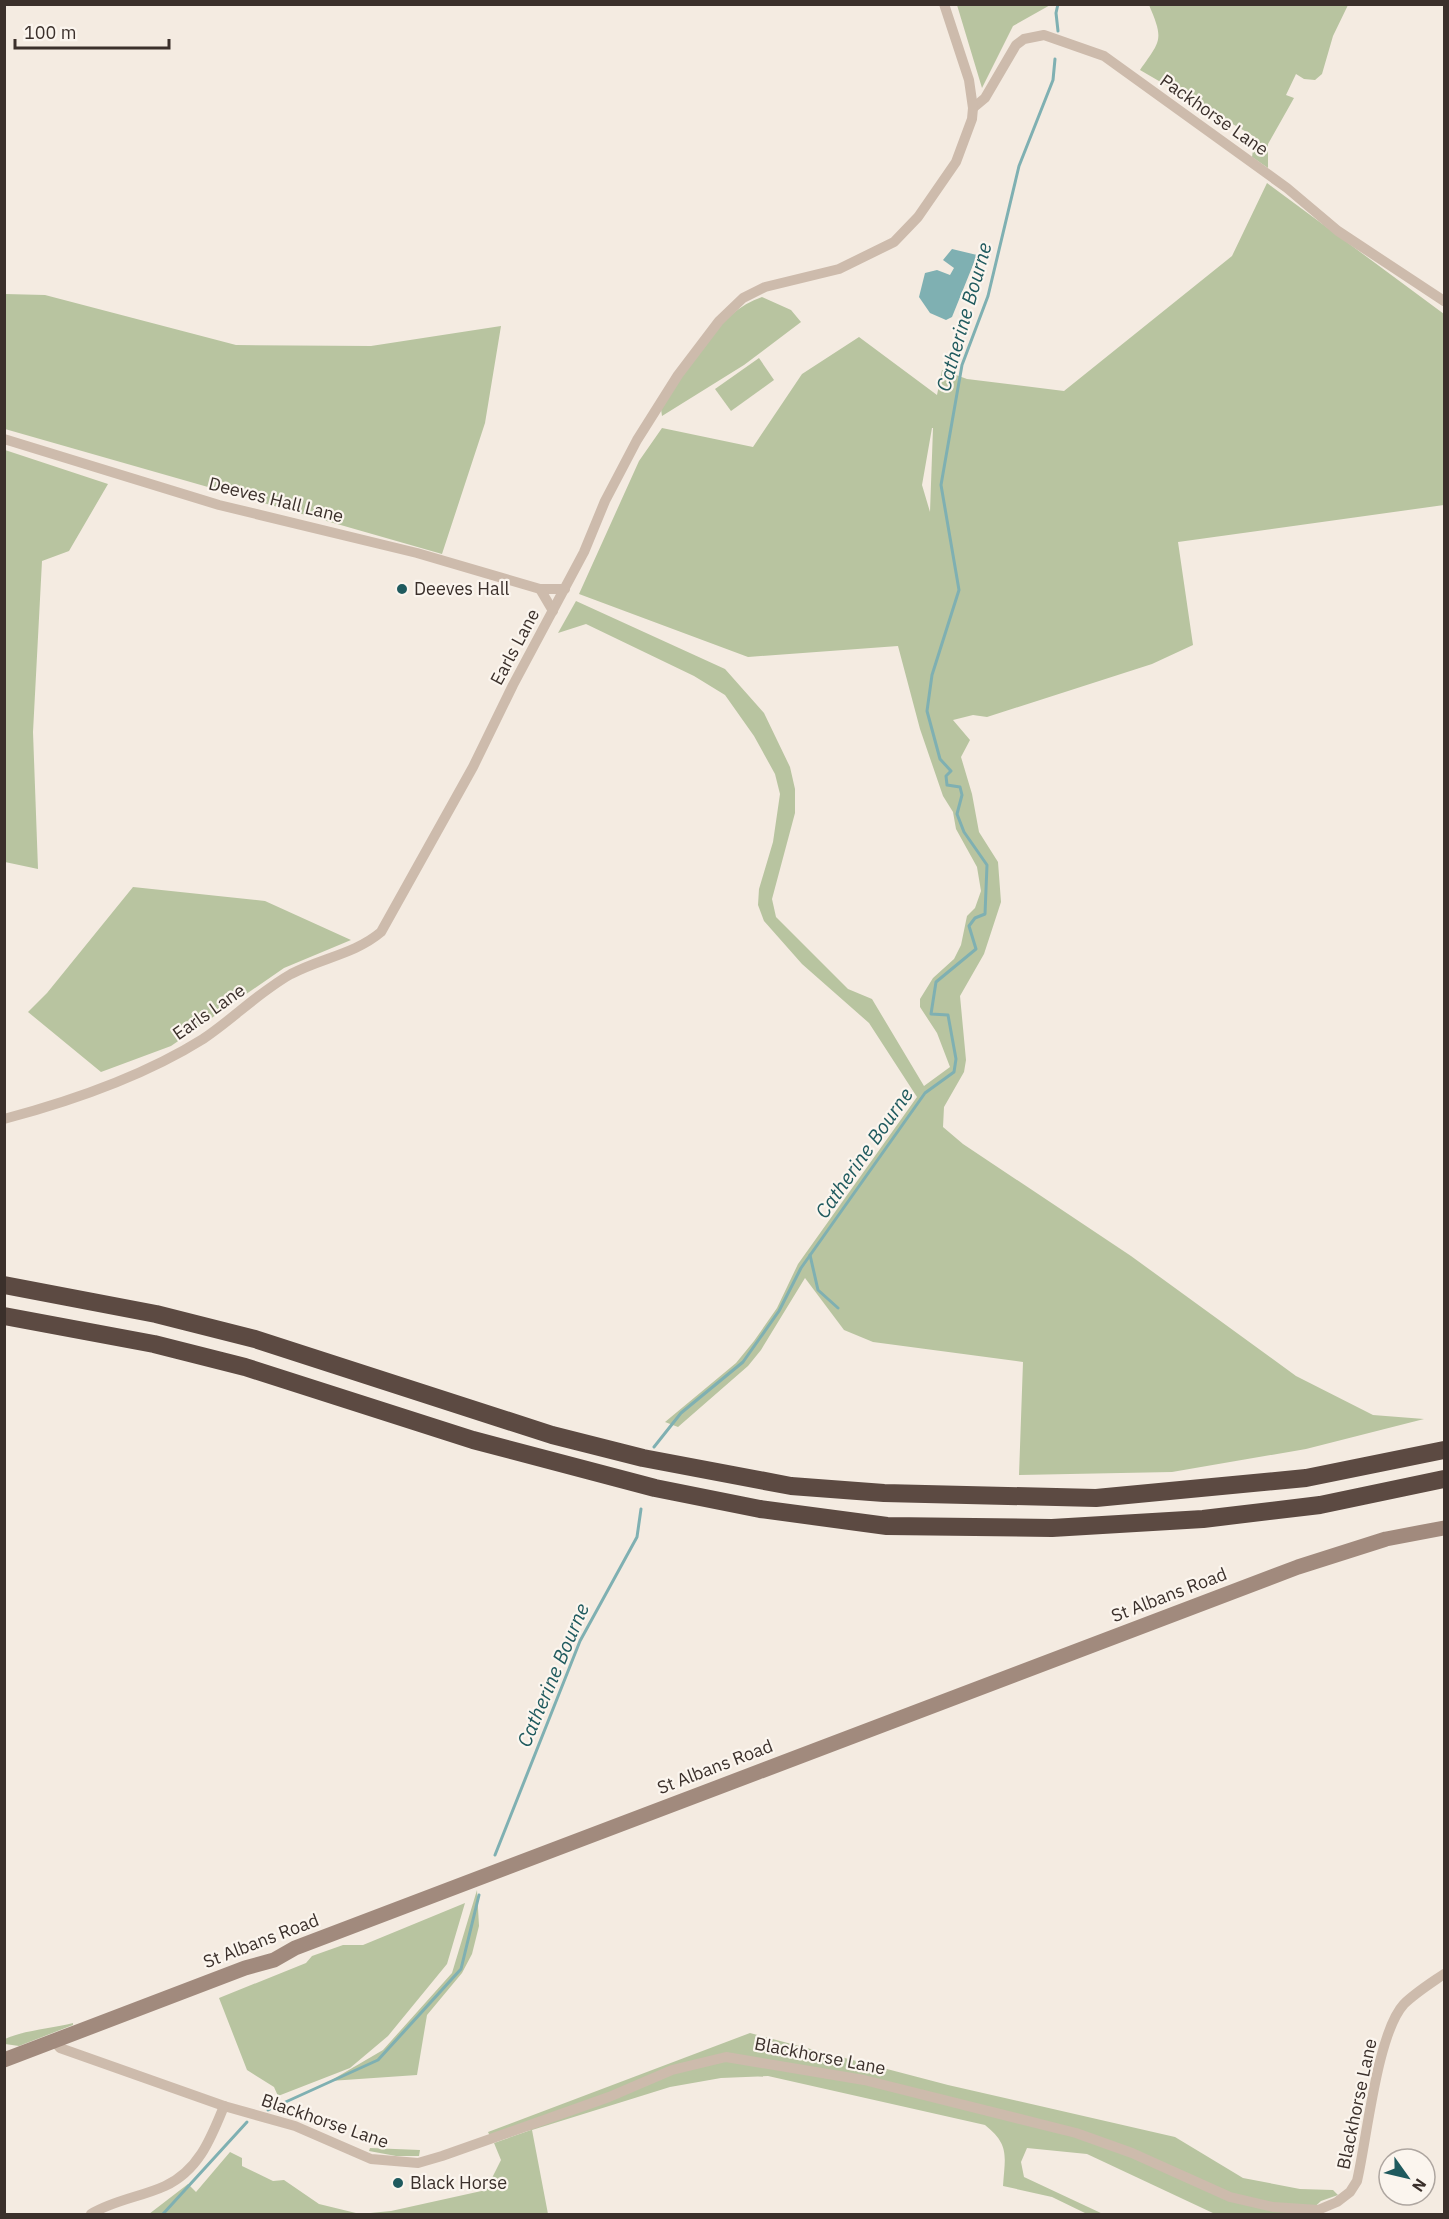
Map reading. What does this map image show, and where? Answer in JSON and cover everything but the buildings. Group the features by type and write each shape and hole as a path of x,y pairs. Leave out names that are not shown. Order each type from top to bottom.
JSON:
{"highway":[{"path":"4,1285 156,1314 255,1339 552,1435 643,1458 791,1486 884,1493 1096,1498 1306,1478 1444,1450"},
{"path":"4,1316 154,1344 245,1367 473,1440 646,1486 760,1509 887,1526 1052,1528 1203,1519 1308,1507 1444,1479"}],"main road":[{"name":"St Albans Road","path":"4,2060 245,1968 274,1960 295,1948 1299,1567 1386,1539 1444,1528"}],"street":[{"path":"944,4 969,80 973,108"},
{"name":"Packhorse Lane","path":"973,108 985,98 1016,45 1031,36 1044,35 1104,56 1170,106 1254,163 1338,231 1444,301"},
{"name":"Earls Lane","path":"4,1119 91,1091 175,1055 205,1038 292,974 365,946 381,933 473,767 513,685 565,589 637,440 678,375 719,321 743,298 765,287 839,269 894,242 918,218 956,162 972,119 973,108"},
{"name":"Deeves Hall Lane","path":"4,439 219,505 417,553 540,589 565,589"},
{"path":"540,589 553,611"},
{"name":"Blackhorse Lane","path":"53,2040 60,2048 81,2057 224,2106 295,2126 371,2158 418,2163 497,2138 672,2070 726,2057 864,2080 1076,2133 1132,2153 1230,2197 1273,2207 1318,2210 1343,2197 1357,2181 1378,2068 1388,2035 1402,2005 1444,1974"},
{"path":"91,2214 113,2203 165,2186 183,2173 207,2147 224,2106"}],"green space":[{"path":"1052,4 1013,26 982,88 957,5"},
{"path":"1149,5 1348,5 1333,36 1322,74 1315,80 1304,79 1296,74 1286,95 1294,98 1268,144 1268,168 1252,157 1255,137 1140,70 1158,39 1157,26"},
{"path":"1267,183 1444,314 1444,505 1178,542 1193,645 1152,664 987,717 973,715 953,720 970,740 961,757 972,794 979,832 998,862 1001,902 984,954 960,996 966,1060 964,1072 944,1107 943,1127 963,1144 1131,1256 1296,1376 1373,1415 1424,1419 1306,1449 1172,1472 1019,1475 1023,1362 873,1342 844,1330 805,1278 761,1350 748,1366 678,1427 665,1422 736,1363 754,1341 777,1308 798,1264 917,1097 869,1023 802,964 764,921 758,905 759,889 773,842 780,794 775,774 754,736 725,695 694,676 586,624 558,633 576,601 725,669 764,713 790,767 795,789 795,813 772,899 776,917 848,989 872,999 924,1086 950,1067 937,1033 920,1007 920,999 933,978 954,959 961,945 967,916 975,908 981,891 977,867 956,829 953,812 943,796 920,729 898,646 748,657 579,594 639,461 662,428 753,447 802,374 859,337 937,395 942,370 967,379 1064,391 1232,256","holes":["933,428 930,512 922,485"]},
{"path":"5,294 45,295 236,345 371,346 501,326 485,423 442,554 5,429"},
{"path":"762,297 791,310 801,322 744,365 662,416 661,409 704,344 731,315 746,304"},
{"path":"759,358 774,380 731,411 715,389"},
{"path":"5,450 108,484 69,551 42,561 33,732 38,869 5,862"},
{"path":"133,887 265,901 351,940 284,968 171,1046 101,1072 28,1012 47,993"},
{"path":"477,1890 479,1926 472,1954 462,1973 427,2015 417,2075 330,2081 383,2050 452,1973"},
{"path":"465,1903 447,1964 388,2036 350,2068 278,2096 274,2087 247,2070 219,1998 306,1963 312,1956 343,1945 363,1945"},
{"path":"73,2023 73,2025 19,2046 5,2044 5,2039 12,2036"},
{"path":"750,2033 948,2085 1175,2137 1243,2178 1300,2189 1333,2190 1338,2195 1321,2201 1307,2214 1215,2214 1087,2154 1027,2148 1021,2162 1024,2177 1103,2214 1087,2214 1052,2197 1003,2186 1005,2159 1002,2145 985,2125 768,2076 721,2078 670,2087 532,2130 548,2214 360,2214 391,2211 486,2190 501,2160 494,2143 531,2130 491,2138 488,2132"},
{"path":"370,2148 420,2150 419,2156 396,2156 369,2151"},
{"path":"230,2152 242,2158 242,2166 273,2181 284,2180 319,2204 360,2214 149,2214 188,2184 196,2192"}],"water":[{"path":"952,249 977,255 952,317 946,320 930,313 919,297 925,273 937,270 950,275 954,268 943,260"}],"waterway":[{"path":"1058,4 1056,13 1058,31"},
{"name":"Catherine Bourne","path":"654,1447 681,1413 743,1362 779,1311 801,1268 925,1093 954,1072 956,1059 948,1015 931,1014 936,982 976,949 969,926 975,918 985,914 987,865 964,832 957,814 962,795 960,787 947,785 946,776 951,771 940,759 927,711 932,675 959,590 941,485 962,365 988,296 1019,166 1053,80 1055,59"},
{"path":"810,1255 818,1290 838,1308"},
{"name":"Catherine Bourne","path":"495,1855 580,1641 637,1537 641,1509"},
{"name":"Catherine Bourne","path":"268,2110 378,2060 461,1969 479,1895"},
{"name":"Catherine Bourne","path":"163,2214 247,2122"}],"place":[{"name":"Deeves Hall","path":"402,589"},
{"name":"Black Horse","path":"398,2183"}]}
